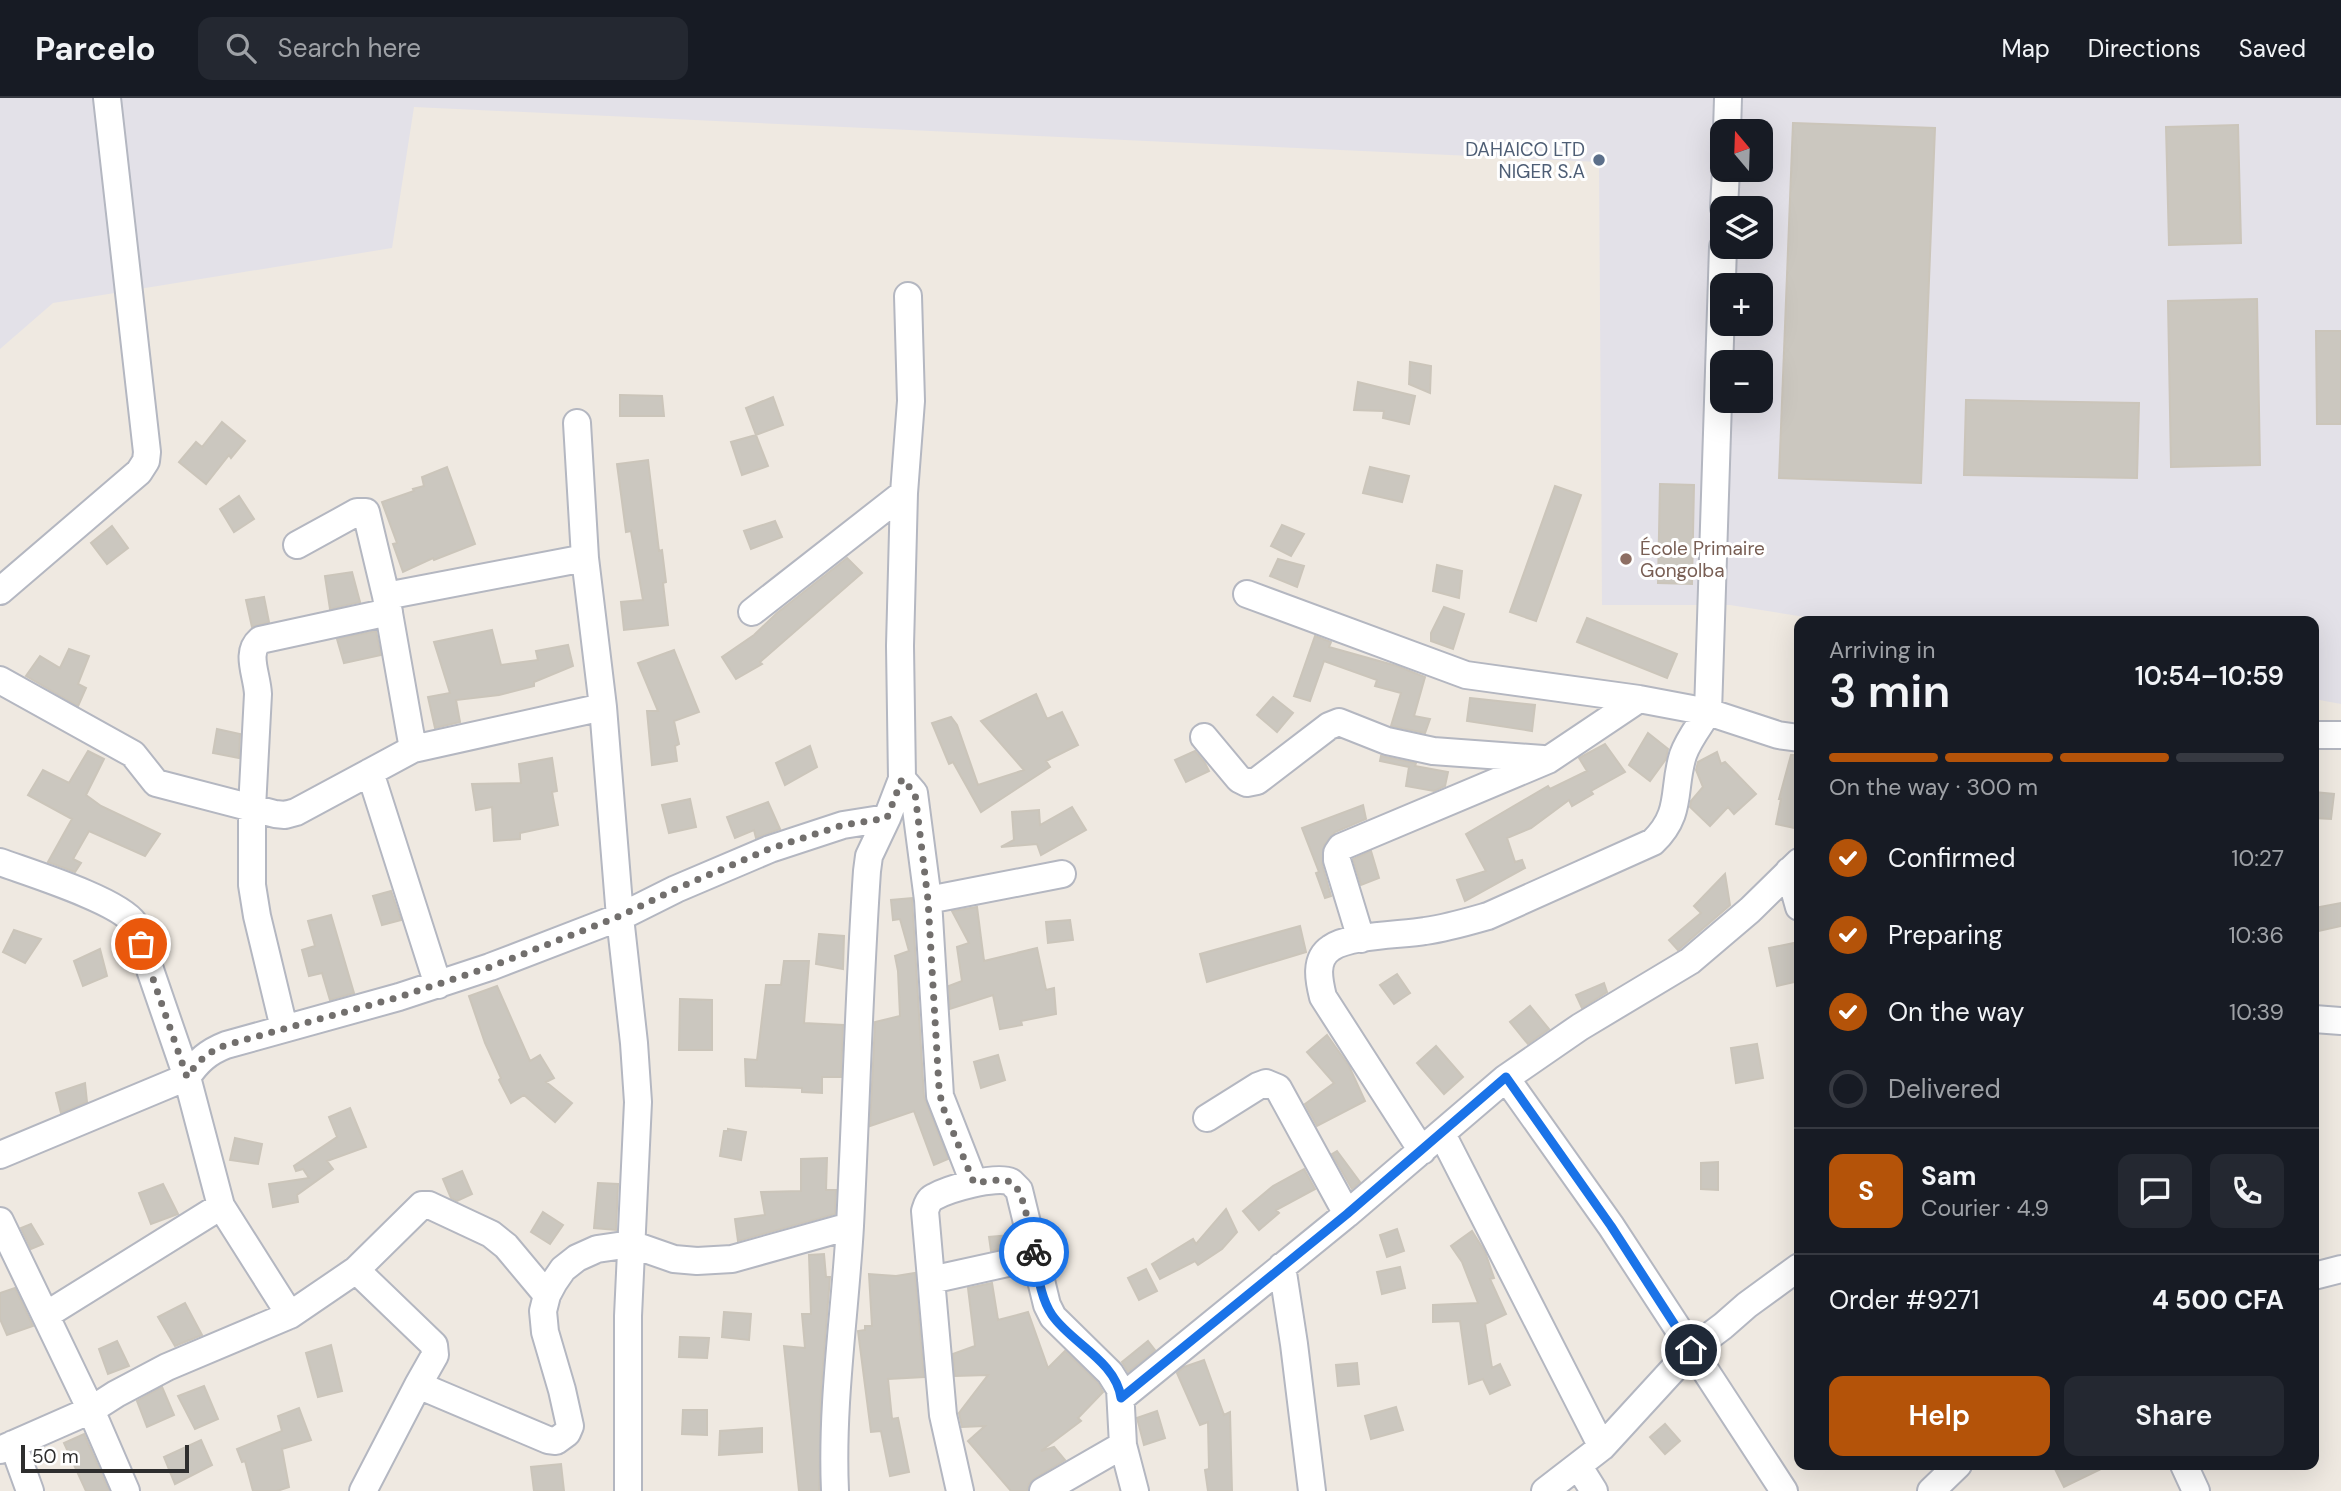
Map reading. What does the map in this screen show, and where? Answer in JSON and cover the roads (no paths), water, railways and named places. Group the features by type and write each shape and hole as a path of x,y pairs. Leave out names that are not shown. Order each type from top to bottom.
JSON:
{"street":[{"path":"0,591 138,472 146,461 107,98"},
{"path":"1727,119 1728,98"},
{"path":"1602,1447 1432,1143 1324,997 1319,980 1320,963 1328,948 1344,941 1426,931 1460,925 1488,916 1653,842 1665,830 1673,812 1684,751 1708,712 1723,259"},
{"path":"835,1491 834,1441 850,1226 858,1006 867,871 869,856 902,779 900,646 904,492 911,401 908,296"},
{"path":"577,423 585,558 603,706 638,1102 626,1396 628,1491"},
{"path":"752,612 904,492"},
{"path":"297,545 357,512 366,512 388,604 414,749"},
{"path":"284,1028 253,899 252,808 258,694 251,654 253,646 260,640 388,604 585,558"},
{"path":"1247,594 1466,675 1639,699 1708,712 1778,735 1794,737"},
{"path":"0,680 133,754 156,783 275,814 296,812 414,749 603,706"},
{"path":"1361,939 1338,860 1337,853 1341,847 1548,760 1639,699"},
{"path":"1204,737 1239,779 1247,783 1257,781 1329,726 1339,722 1387,741 1433,751 1548,760"},
{"path":"2319,735 2341,734"},
{"path":"370,772 438,985"},
{"path":"902,779 915,793 928,900 940,1096 974,1183"},
{"path":"0,1155 187,1077 197,1063 211,1051 438,985 620,916 769,849 843,825 887,818"},
{"path":"0,862 98,899 129,916 134,923 187,1077 220,1206 289,1315"},
{"path":"1121,1398 1347,1214 1506,1077 1580,1027 1690,961 1750,910 1794,867"},
{"path":"928,900 1062,874"},
{"path":"2319,1019 2341,1021"},
{"path":"1506,1077 1611,1226 1784,1491"},
{"path":"1207,1118 1258,1086 1266,1083 1278,1088 1347,1214"},
{"path":"960,1491 943,1415 925,1211 932,1197 974,1183 1000,1181 1012,1182 1019,1190 1042,1293 1053,1317 1111,1373 1120,1389 1123,1445 1135,1491"},
{"path":"30,1491 7,1447 92,1410 167,1367 289,1315 356,1270 425,1204 491,1234 506,1246 547,1295"},
{"path":"46,1315 220,1206"},
{"path":"0,1221 92,1410 127,1491"},
{"path":"418,1385 556,1441 567,1433 570,1426 542,1322 547,1295 563,1269 576,1258 597,1249 631,1244 674,1259 732,1259 850,1226"},
{"path":"932,1280 1035,1257"},
{"path":"1282,1266 1312,1491"},
{"path":"2319,1275 2341,1269"},
{"path":"356,1270 434,1345 435,1355 363,1491"},
{"path":"1545,1491 1602,1447 1691,1350 1794,1271"},
{"path":"1044,1491 1123,1445"},
{"path":"1579,1466 1594,1491"},
{"path":"2186,1470 2196,1491"},
{"path":"1931,1491 1958,1475"}],"place":[{"name":"DAHAICO LTD NIGER S.A","path":"1599,160"},
{"name":"École Primaire Gongolba","path":"1626,559"}]}
